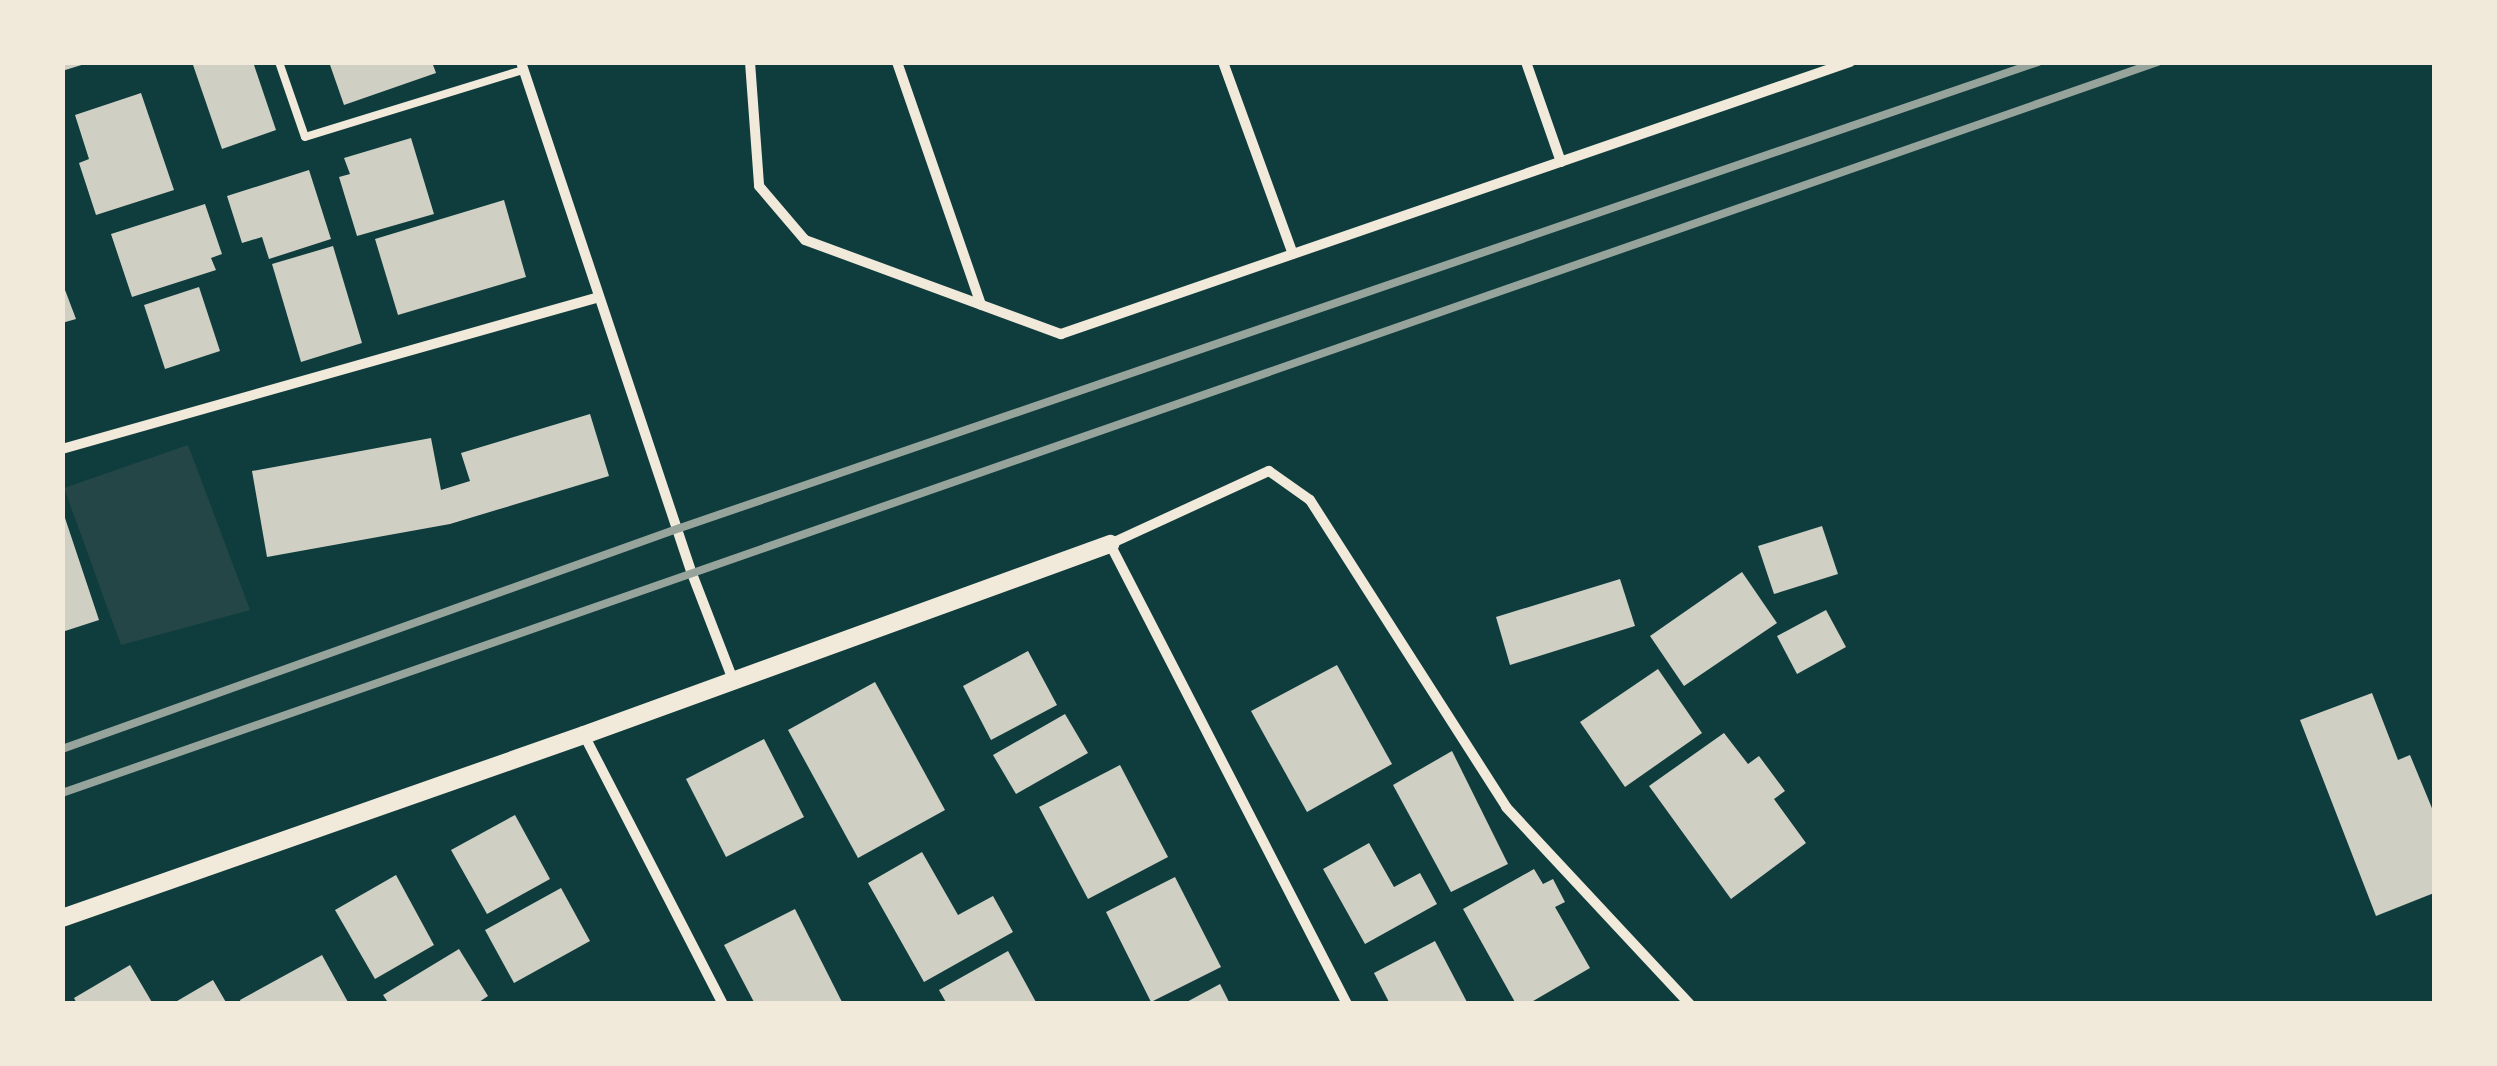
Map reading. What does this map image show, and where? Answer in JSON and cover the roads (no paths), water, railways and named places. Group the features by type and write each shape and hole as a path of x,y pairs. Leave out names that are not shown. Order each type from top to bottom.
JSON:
{"street":[{"path":"750,62 759,186 805,240 1061,334 1850,62"},
{"path":"897,62 980,305"},
{"path":"1223,62 1292,254"},
{"path":"1526,62 1561,162"},
{"path":"522,66 733,680"},
{"path":"62,449 599,297"},
{"path":"62,918 584,736 1110,544 1269,471 1310,500 1506,808 1690,1004"},
{"path":"1110,544 1347,1004"},
{"path":"584,736 723,1004"}],"lane":[{"path":"279,62 305,137 522,66"}],"railway":[{"path":"62,749 680,528 2038,62"},
{"path":"62,793 2158,62"}]}
